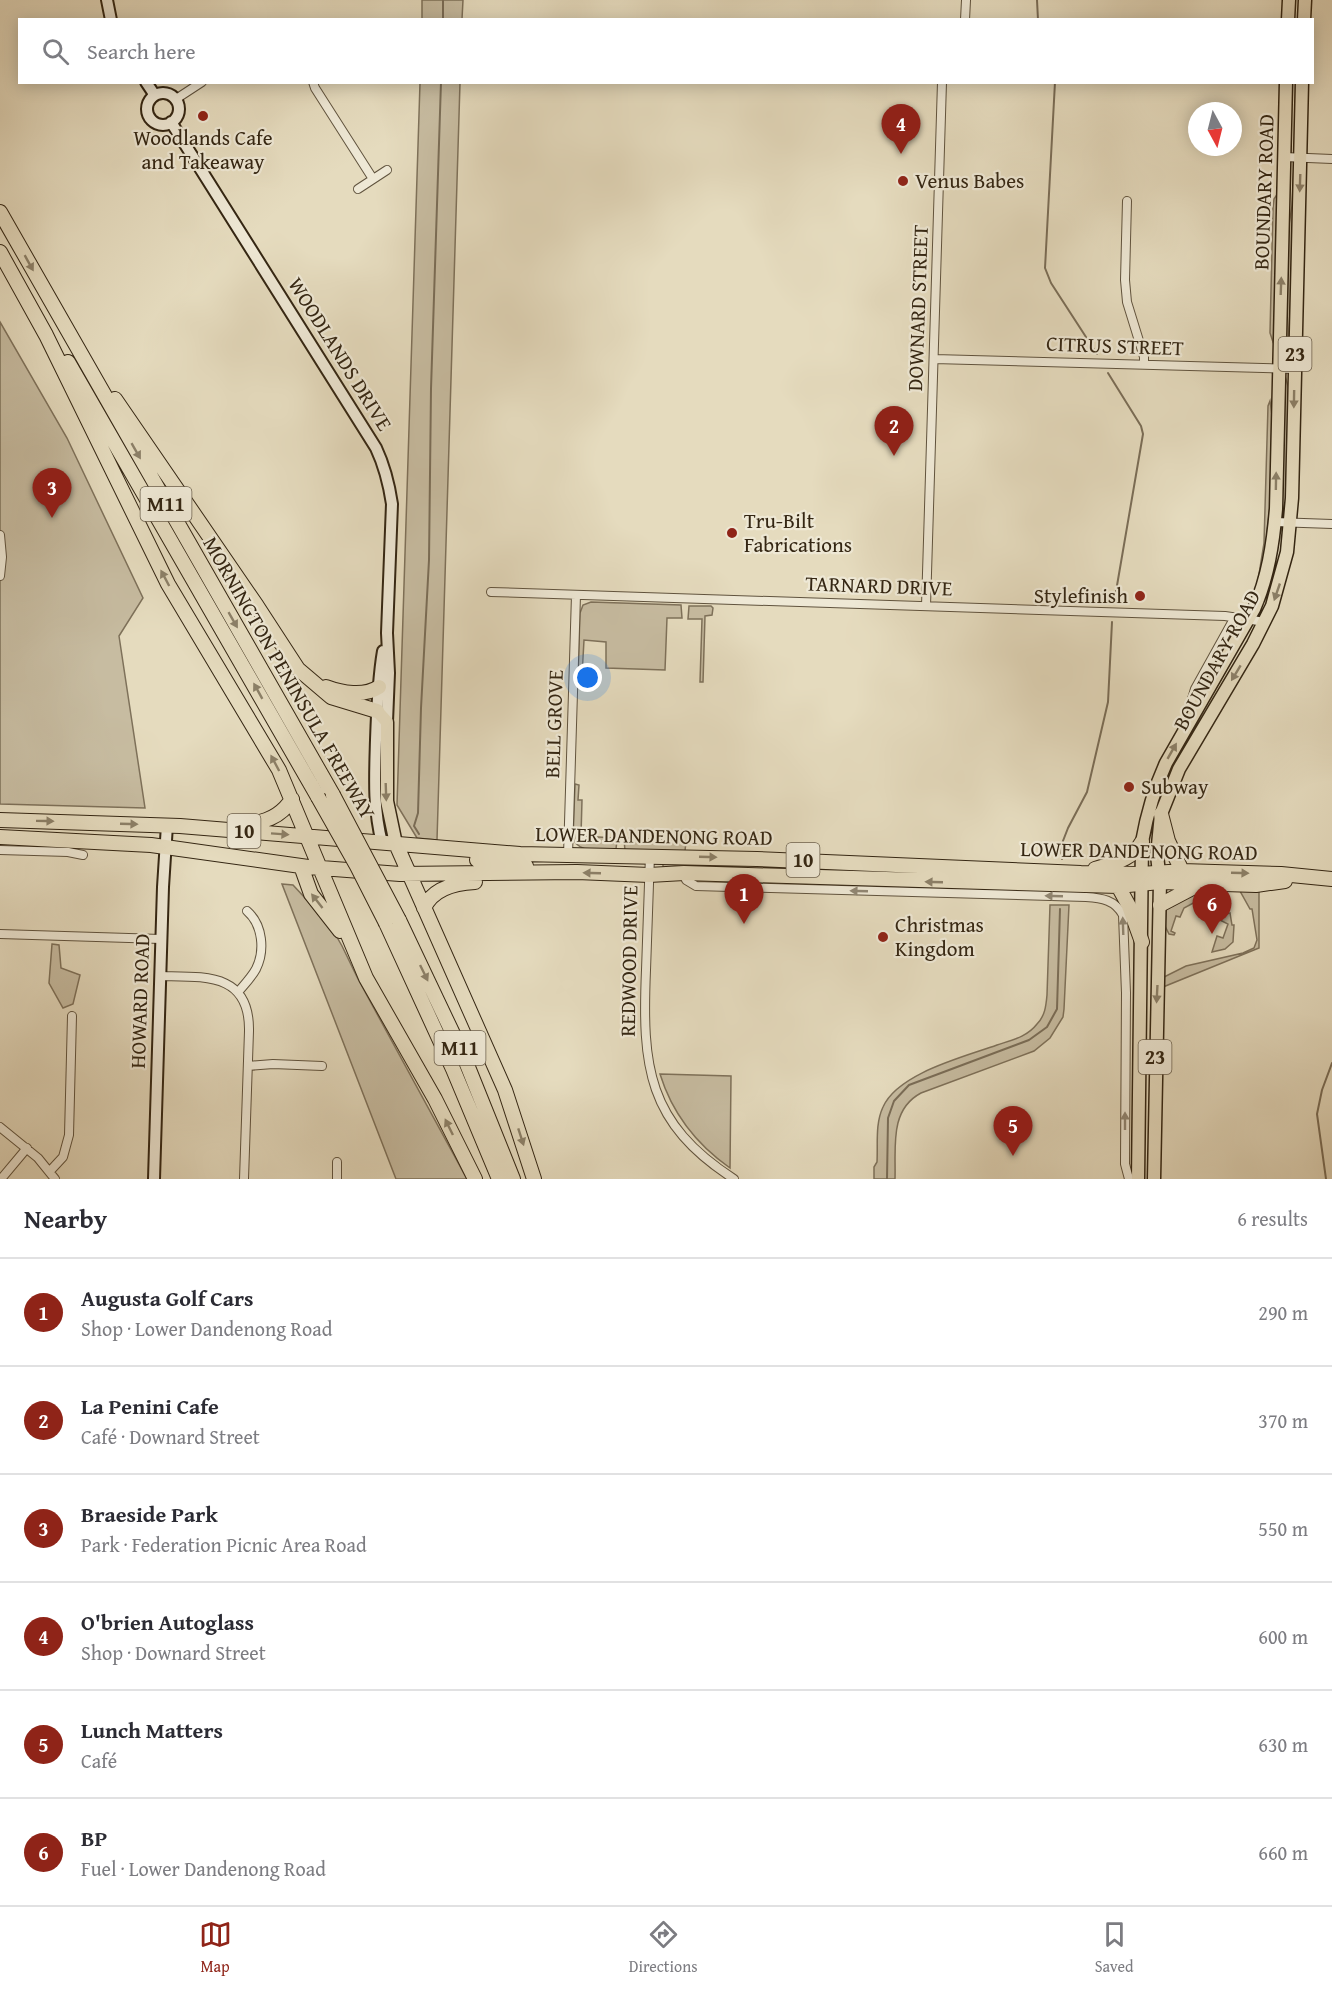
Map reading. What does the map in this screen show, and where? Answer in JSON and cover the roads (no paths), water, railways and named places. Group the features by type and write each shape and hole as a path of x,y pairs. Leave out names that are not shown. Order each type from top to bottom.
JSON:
{"highway":[{"name":"MORNINGTON PENINSULA FREEWAY","path":"0,212 333,795 392,921 499,1179"},
{"name":"MORNINGTON PENINSULA FREEWAY","path":"0,245 357,866 392,921 464,1057 513,1179"},
{"path":"0,252 46,335 168,584 270,753 292,799 361,967"},
{"path":"60,318 257,606 290,658 308,679 331,697 377,711"},
{"path":"308,679 329,688 348,692 368,691 379,687"},
{"path":"174,826 261,822 280,813 292,799"},
{"path":"1161,814 1168,841 1182,871"},
{"name":"10","path":"0,820 174,826 382,843"},
{"name":"LOWER DANDENONG ROAD","path":"0,837 165,847 301,866 408,874 684,873 1118,886 1182,871 1281,874 1332,879"},
{"path":"1081,873 1129,857 1135,853 1142,842"},
{"path":"382,843 388,849 565,872"},
{"path":"398,849 505,1090 534,1179"},
{"name":"LOWER DANDENONG ROAD","path":"398,849 568,855 650,855 1081,873 1142,879"},
{"path":"301,866 311,894 335,924 361,967 435,1099 475,1179"},
{"path":"424,908 436,894 451,885 505,881 545,873"},
{"name":"LOWER DANDENONG ROAD","path":"1159,877 1202,884 1256,885 1308,878"},
{"path":"1160,905 1202,884"},
{"path":"1118,886 1129,906 1142,942"}],"main road":[{"path":"1288,18 1289,0"},
{"path":"1304,18 1305,0"},
{"name":"BOUNDARY ROAD","path":"1138,1179 1142,842 1149,805 1166,763 1249,619 1267,572 1275,522 1286,84"},
{"name":"BOUNDARY ROAD","path":"1154,1179 1160,905 1158,832 1161,814 1185,759 1265,622 1284,569 1291,522 1302,84"},
{"path":"377,711 387,722"},
{"name":"WOODLANDS DRIVE","path":"387,722 387,801 398,849"}],"street":[{"path":"107,0 111,18"},
{"path":"965,18 966,0"},
{"path":"147,84 154,94"},
{"path":"176,99 199,84"},
{"path":"314,84 373,179"},
{"name":"DOWNARD STREET","path":"926,606 942,84"},
{"path":"163,92 176,99 178,113 171,122 163,125 156,124 148,117 147,102 154,94 163,92"},
{"name":"WOODLANDS DRIVE","path":"171,122 376,448 384,465 392,504 387,633 389,673 387,722"},
{"path":"1284,157 1332,159"},
{"path":"358,189 387,170"},
{"path":"1127,201 1125,280 1127,302 1144,357 1144,364"},
{"name":"CITRUS STREET","path":"934,359 1295,369"},
{"path":"1275,522 1332,524"},
{"path":"0,535 0,576"},
{"name":"TARNARD DRIVE","path":"491,592 1235,617 1265,622"},
{"name":"BELL GROVE","path":"568,855 576,595"},
{"name":"BOUNDARY ROAD","path":"1192,716 1192,699 1195,689 1235,617"},
{"name":"WOODLANDS DRIVE","path":"382,843 375,800 377,711 387,633"},
{"name":"HOWARD ROAD","path":"154,1179 165,847 174,826"},
{"name":"LOWER DANDENONG ROAD","path":"65,852 91,841"},
{"name":"LOWER DANDENONG ROAD","path":"0,850 65,852 83,855"},
{"name":"REDWOOD DRIVE","path":"650,855 644,1017 645,1049 652,1082 667,1114 689,1144 710,1163 734,1179"},
{"name":"LOWER DANDENONG ROAD","path":"684,873 686,880 696,886 1098,898 1112,902 1119,907 1122,915 1126,993"},
{"name":"LOWER DANDENONG ROAD","path":"1075,897 1092,885"},
{"path":"238,992 254,972 261,951 260,932 255,919 247,911"},
{"path":"0,934 161,939"},
{"path":"1129,1179 1125,1164 1126,993 1140,974"},
{"path":"160,976 212,978 227,983 238,992 249,1014 244,1179"},
{"path":"50,1171 63,1156 68,1143 72,1016"},
{"path":"248,1066 273,1064 322,1066"},
{"path":"0,1127 27,1149 50,1171 55,1179"},
{"path":"1,1179 27,1149"},
{"path":"337,1162 337,1179"}],"waterway":[{"path":"443,0 443,18"},
{"path":"1037,0 1038,18"},
{"path":"419,834 414,826 418,813 429,560 431,389 441,84"},
{"path":"1055,84 1045,268 1051,283 1097,354"},
{"path":"1108,373 1141,426 1143,434 1114,603"},
{"path":"1062,859 1061,846 1087,792 1108,702 1112,622"},
{"path":"887,1179 888,1118 894,1101 909,1085 1029,1040 1047,1027 1057,1009 1060,909"},
{"path":"1326,1179 1317,1114 1322,1090 1332,1063"}],"place":[{"name":"Woodlands Cafe and Takeaway","path":"203,116"},
{"name":"O'brien Autoglass","path":"901,154"},
{"name":"Venus Babes","path":"903,181"},
{"name":"La Penini Cafe","path":"894,456"},
{"name":"Braeside Park","path":"52,518"},
{"name":"Tru-Bilt Fabrications","path":"732,533"},
{"name":"Stylefinish","path":"1140,596"},
{"name":"Subway","path":"1129,787"},
{"name":"Augusta Golf Cars","path":"744,924"},
{"name":"BP","path":"1212,934"},
{"name":"Christmas Kingdom","path":"883,937"},
{"name":"Lunch Matters","path":"1013,1156"}]}
